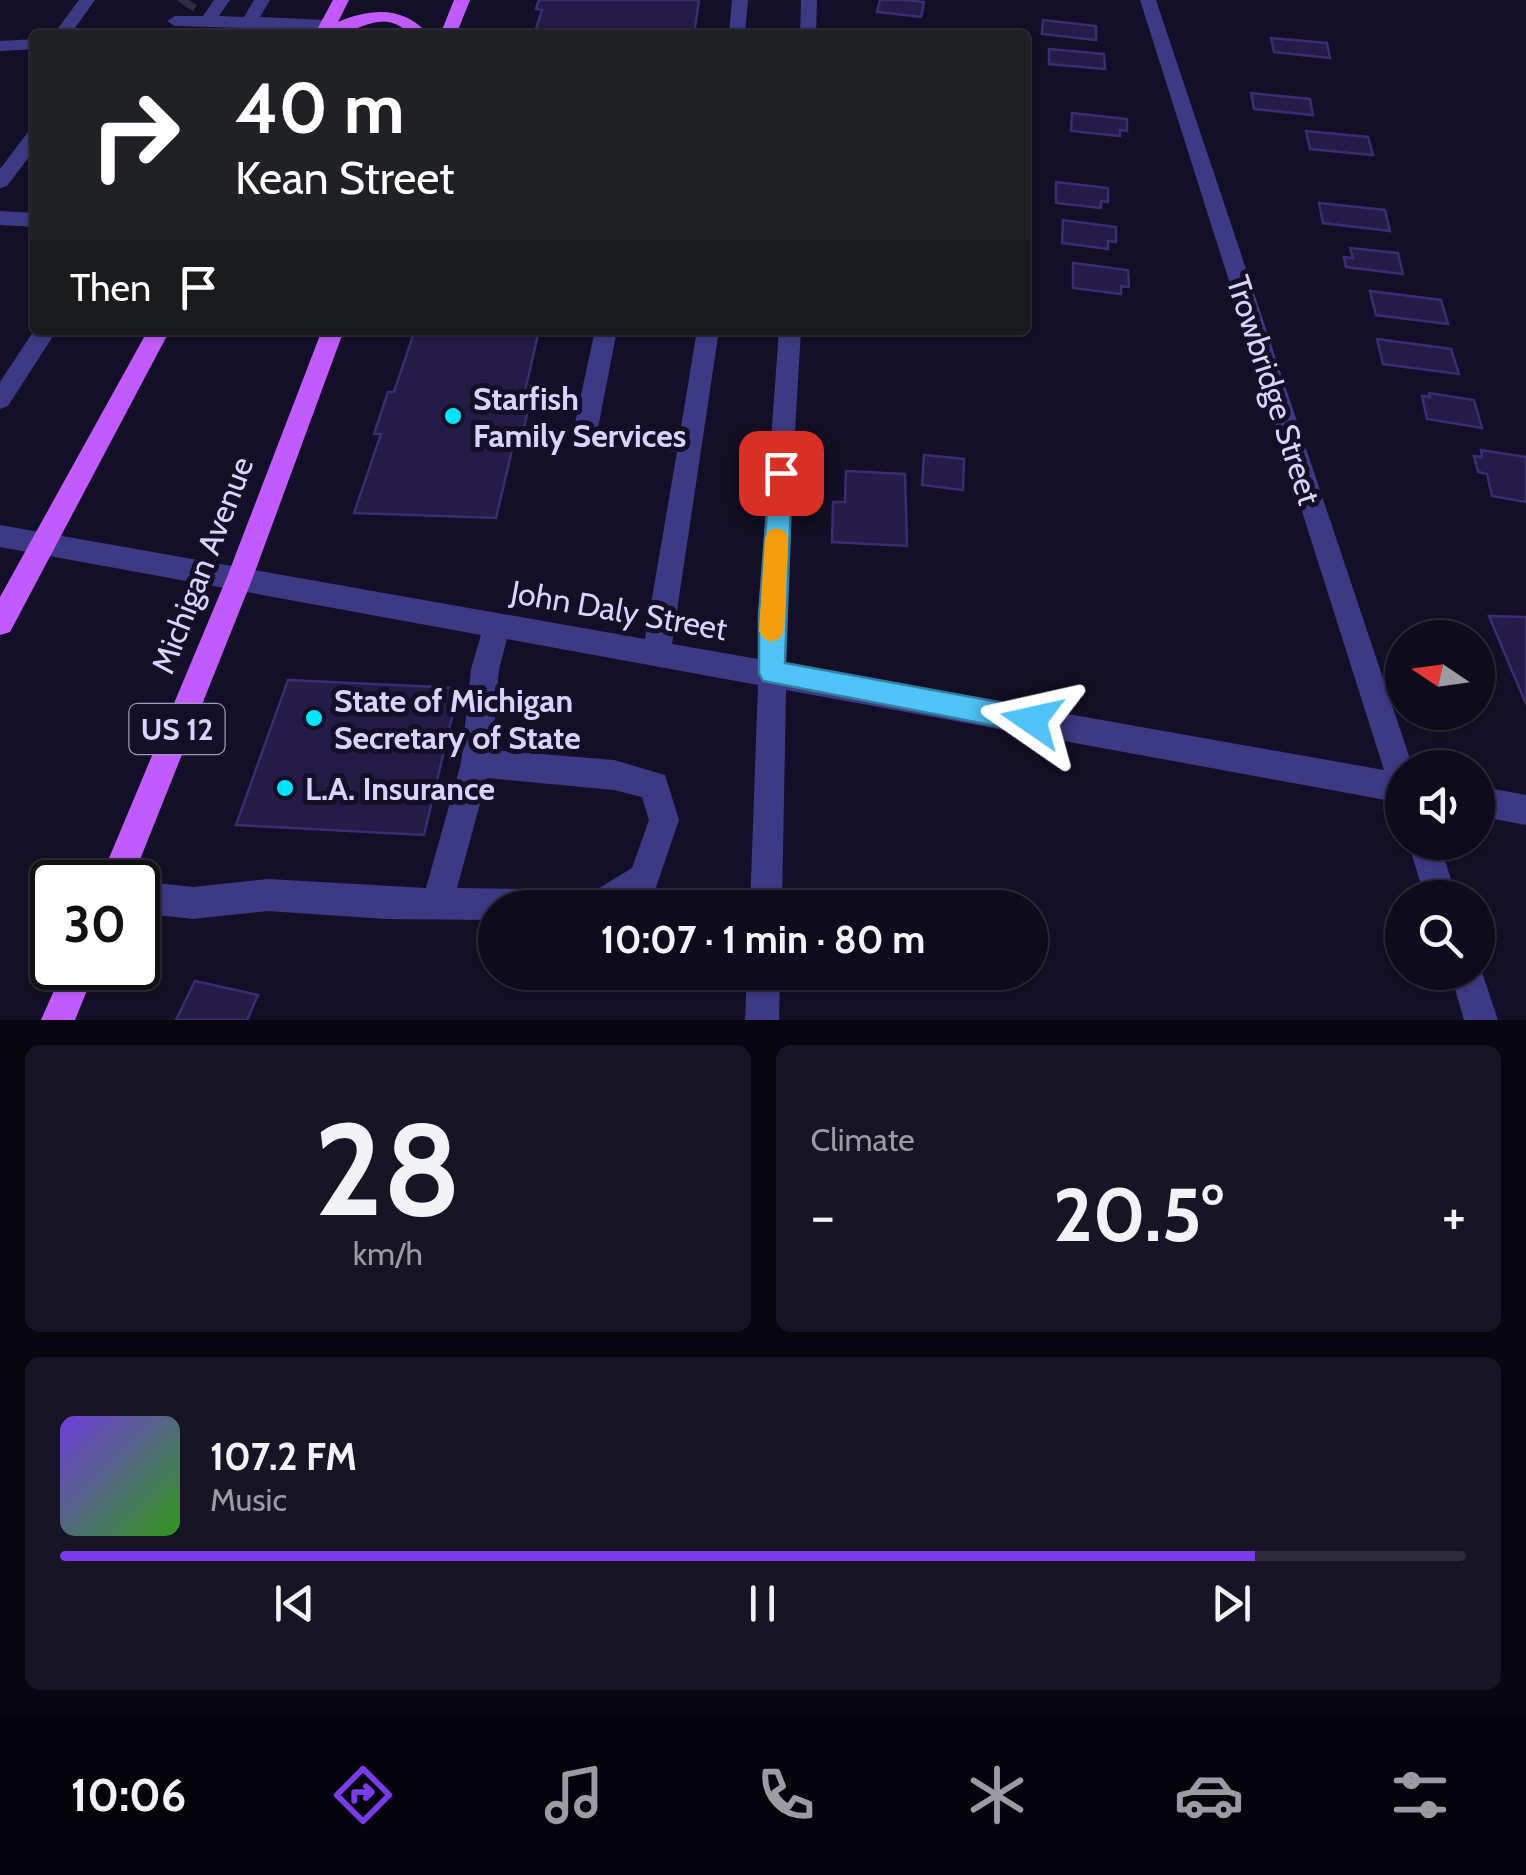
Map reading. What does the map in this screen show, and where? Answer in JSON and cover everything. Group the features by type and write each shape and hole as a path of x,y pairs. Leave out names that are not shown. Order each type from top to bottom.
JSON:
{"main road":[{"path":"326,30 341,0"},
{"path":"450,30 462,0"},
{"path":"330,30 360,19 389,16 406,20 416,30"},
{"path":"0,623 156,335"},
{"name":"Michigan Avenue","path":"123,860 240,576 330,335"},
{"path":"58,1020 71,990"}],"street":[{"path":"65,30 87,0"},
{"path":"208,22 222,0"},
{"path":"249,22 262,0"},
{"path":"738,30 740,0"},
{"path":"808,30 810,0"},
{"name":"Trowbridge Street","path":"1148,0 1392,750"},
{"path":"185,6 174,21 249,22 310,30"},
{"path":"0,46 30,44"},
{"path":"0,182 30,143"},
{"path":"0,218 30,220"},
{"path":"0,400 43,335"},
{"path":"605,335 584,437 690,443"},
{"path":"657,652 707,335"},
{"path":"766,890 772,616 790,335"},
{"name":"John Daly Street","path":"0,536 240,576 1385,785"},
{"path":"437,904 476,763 485,669 498,624"},
{"path":"160,899 193,903 268,895 437,904 600,906 644,879 664,820 654,784 614,775 476,763"},
{"path":"1495,804 1526,810"},
{"path":"762,1020 763,990"},
{"path":"1472,990 1481,1020"}],"building":[{"path":"539,0 699,0 695,30 536,30 542,10 536,9"},
{"path":"880,0 924,2 921,17 877,12"},
{"path":"1043,20 1096,26 1096,40 1042,34"},
{"path":"1271,38 1327,43 1330,58 1274,52"},
{"path":"1049,49 1104,54 1105,69 1049,64"},
{"path":"1251,93 1310,99 1313,115 1254,109"},
{"path":"1072,113 1127,119 1127,131 1120,130 1120,136 1071,131"},
{"path":"1306,131 1368,137 1373,155 1310,149"},
{"path":"1056,182 1108,188 1108,202 1101,201 1101,208 1056,203"},
{"path":"1319,203 1385,210 1390,231 1323,223"},
{"path":"1063,220 1116,227 1116,242 1108,241 1108,249 1062,243"},
{"path":"1350,248 1398,253 1403,274 1346,267 1344,257 1353,258"},
{"path":"1073,263 1128,270 1129,287 1121,286 1121,294 1073,288"},
{"path":"1370,291 1441,300 1448,324 1376,315"},
{"name":"Starfish Family Services","path":"413,335 538,335 523,400 530,400 523,433 516,433 496,518 354,513 381,434 374,434 388,392 394,392"},
{"path":"1377,339 1451,349 1459,374 1383,364"},
{"path":"1429,393 1474,400 1482,428 1427,419 1422,396 1430,397"},
{"path":"1481,450 1526,457 1526,502 1492,496 1487,474 1478,472 1474,456 1482,457"},
{"path":"924,455 964,459 963,490 922,485"},
{"path":"846,471 905,474 907,546 832,542 833,502 845,502"},
{"path":"1489,616 1526,617 1526,704 1495,630 1495,620"},
{"path":"288,680 459,688 424,835 236,825"},
{"path":"195,981 258,995 247,1020 176,1020"}],"tunnel":[{"path":"185,6 189,0"}],"slow traffic":[{"path":"772,631 776,538"}],"place":[{"name":"Starfish Family Services","path":"453,416"},
{"name":"State of Michigan Secretary of State","path":"314,718"},
{"name":"L.A. Insurance","path":"285,788"}],"route":[{"path":"781,473 772,673 1032,720"}]}
